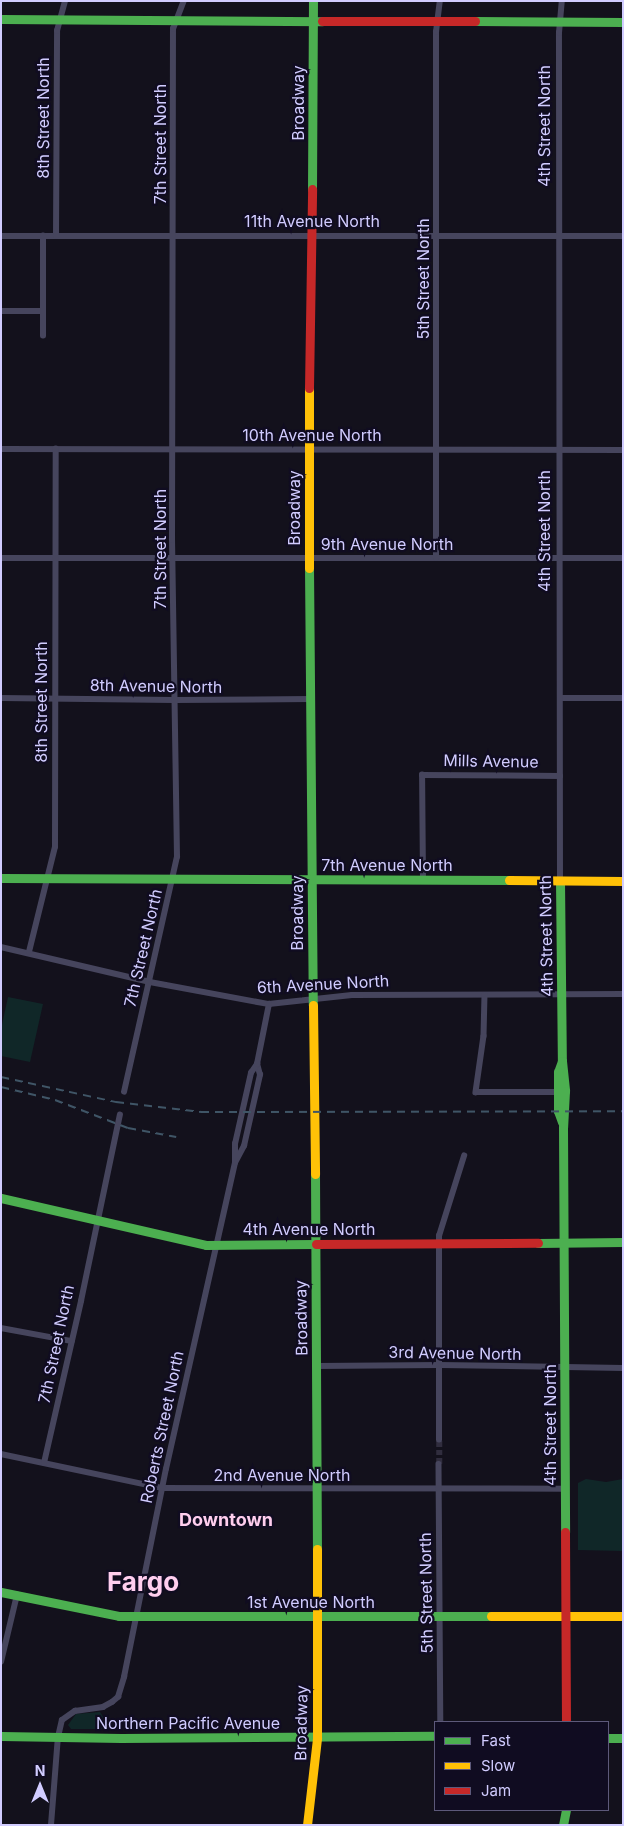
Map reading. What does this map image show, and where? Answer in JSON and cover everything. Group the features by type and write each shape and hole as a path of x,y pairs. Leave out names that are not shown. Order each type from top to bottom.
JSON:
{"street":[{"name":"8th Street North","path":"56,236 57,31 65,1"},
{"name":"7th Street North","path":"124,1092 174,878 177,857 172,560 174,448 174,29 184,1"},
{"name":"Broadway","path":"307,1825 317,1738 317,1366 308,450 310,235 313,154 312,1"},
{"name":"5th Street North","path":"436,558 436,32 440,1"},
{"name":"4th Street North","path":"562,1 560,21 559,558 560,881 562,1061 564,1072 566,1367 566,1721"},
{"path":"1,19 623,22"},
{"name":"11th Avenue North","path":"1,236 623,236"},
{"path":"43,236 43,336"},
{"path":"1,311 42,311"},
{"name":"10th Avenue North","path":"1,449 623,450"},
{"name":"8th Street North","path":"29,952 55,847 56,449"},
{"name":"9th Avenue North","path":"1,558 172,560 309,557 623,558"},
{"name":"8th Avenue North","path":"1,698 311,699"},
{"path":"560,698 623,698"},
{"name":"Mills Avenue","path":"422,880 422,775 560,776"},
{"name":"7th Avenue North","path":"1,878 623,881"},
{"name":"6th Avenue North","path":"1,947 29,952 150,982 270,1004 312,998 358,995 623,994"},
{"path":"485,995 484,1036 476,1092 558,1092"},
{"name":"Roberts Street North","path":"58,1737 62,1720 75,1710 103,1708 118,1697 162,1488 235,1163 235,1144 251,1073 257,1064 270,1004"},
{"name":"4th Street North","path":"562,1061 558,1072 558,1111 563,1127"},
{"name":"7th Street North","path":"44,1462 72,1341 120,1114"},
{"path":"439,1440 440,1232 464,1156"},
{"name":"4th Avenue North","path":"1,1198 199,1244 623,1242"},
{"path":"1,1328 72,1341"},
{"name":"3rd Avenue North","path":"317,1366 440,1365 623,1368"},
{"name":"2nd Avenue North","path":"1,1454 162,1488 566,1489"},
{"name":"5th Street North","path":"439,1464 441,1721"},
{"name":"1st Avenue North","path":"1,1592 119,1616 136,1617 623,1616"},
{"path":"1,1662 17,1595"},
{"name":"Northern Pacific Avenue","path":"1,1736 317,1738 434,1736"},
{"path":"51,1825 58,1737"},
{"path":"609,1738 623,1738"},
{"path":"563,1825 566,1811"}],"green space":[{"path":"8,997 43,1004 30,1062 1,1056 1,1029"},
{"path":"586,1479 606,1482 623,1479 623,1551 578,1550 578,1483"},
{"path":"100,1712 105,1720 103,1729 71,1729 68,1725 76,1714"}],"tunnel":[{"path":"439,1440 439,1464"}],"railway":[{"path":"1,1077 116,1102 201,1112 623,1111"},
{"path":"1,1087 55,1100 128,1128 176,1137"}],"traffic: fast":[{"path":"312,189 313,1"},
{"path":"1,19 322,21"},
{"path":"475,21 623,22"},
{"path":"309,568 313,1005"},
{"path":"1,878 509,880"},
{"path":"560,881 562,1061 565,1091 563,1127 565,1532"},
{"path":"562,1061 558,1072 558,1111 562,1122"},
{"path":"315,1174 317,1549"},
{"path":"1,1198 206,1245 316,1244"},
{"path":"538,1243 623,1242"},
{"path":"1,1592 119,1616 491,1616"},
{"path":"1,1736 121,1738 434,1736"},
{"path":"609,1738 623,1738"},
{"path":"563,1825 566,1811"}],"traffic: slow":[{"path":"309,388 309,568"},
{"path":"509,880 623,881"},
{"path":"313,1005 315,1174"},
{"path":"307,1825 317,1738 317,1549"},
{"path":"491,1616 623,1616"}],"traffic: jam":[{"path":"322,21 475,21"},
{"path":"309,388 312,189"},
{"path":"316,1244 538,1243"},
{"path":"565,1532 566,1721"}],"district":[{"name":"Downtown","path":"226,1520"},
{"name":"Fargo","path":"143,1582"}]}
